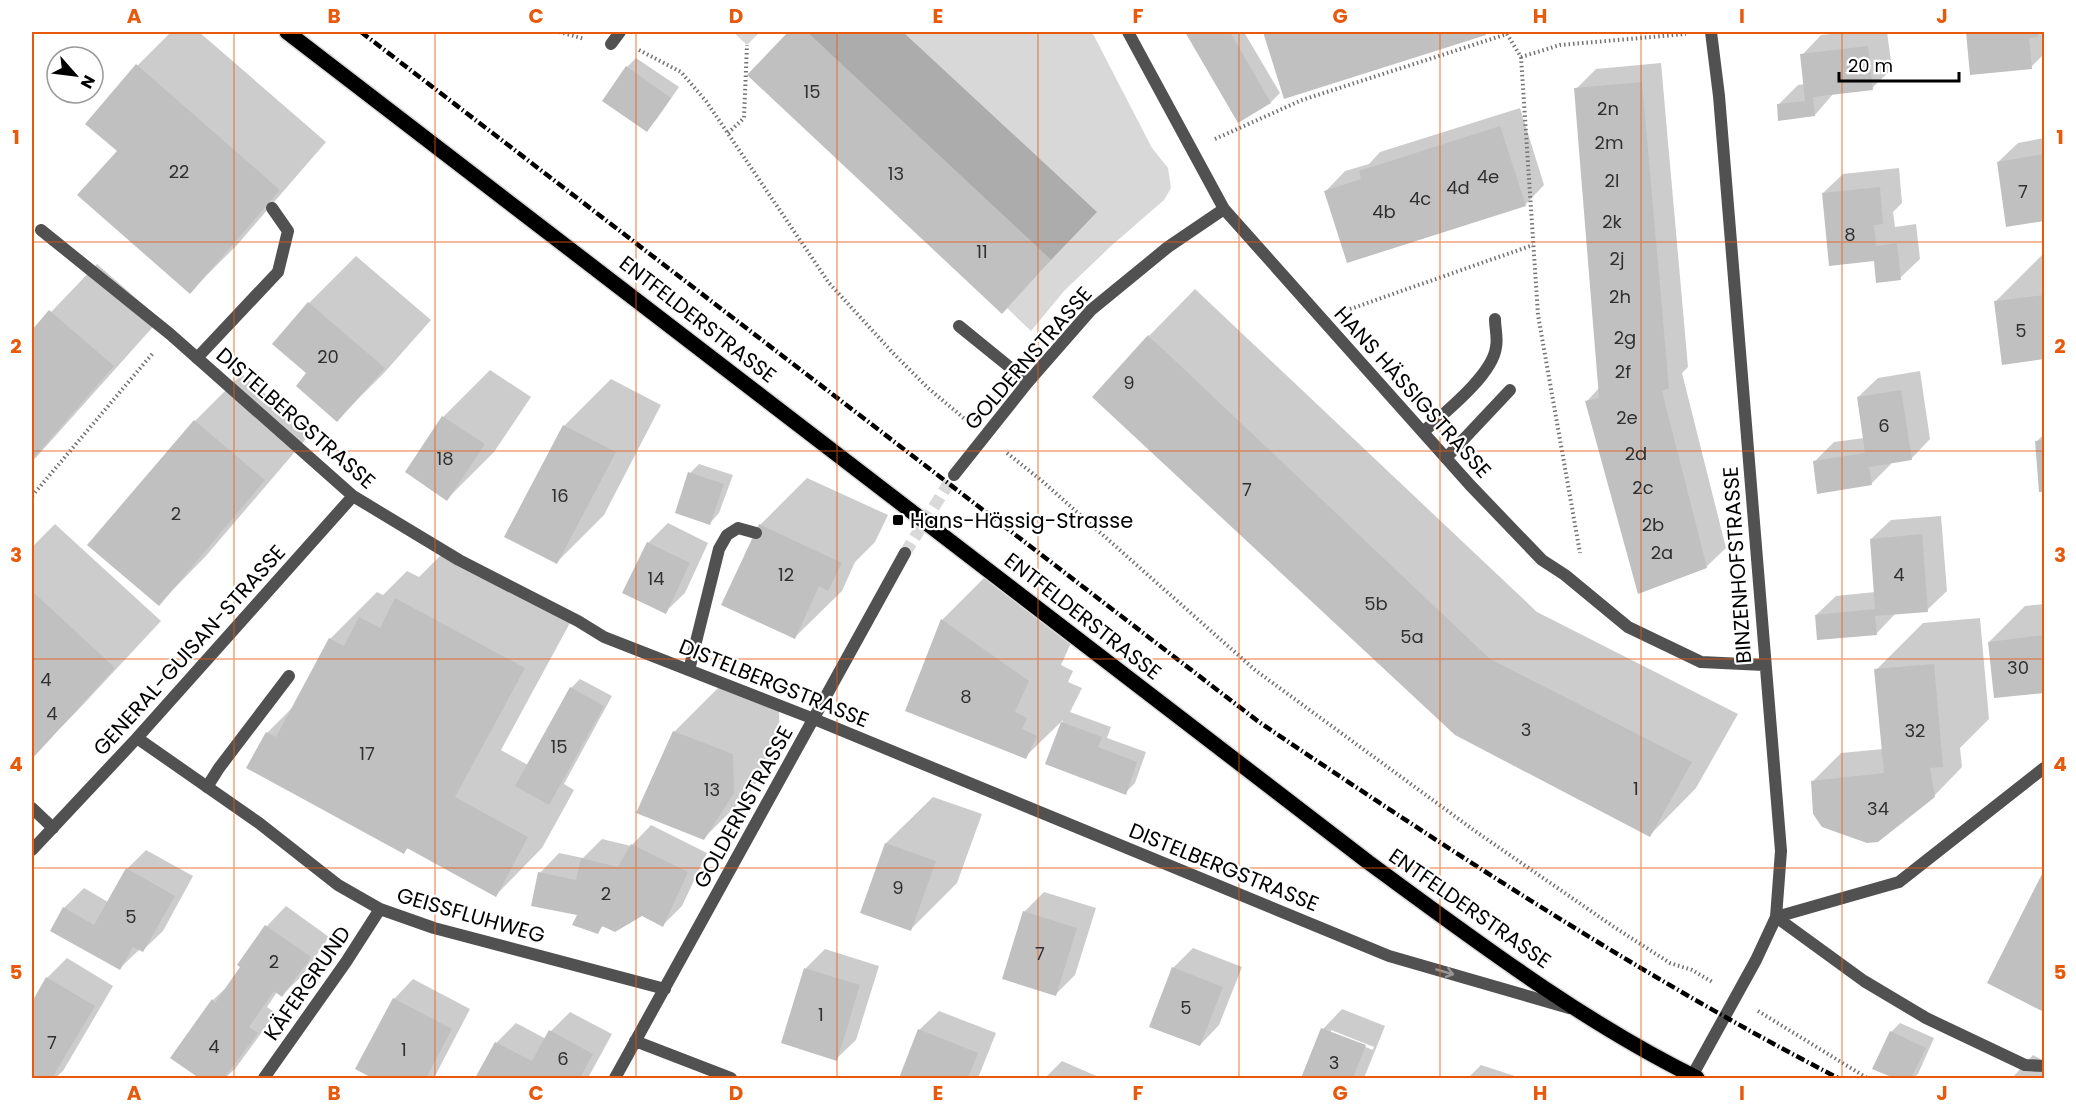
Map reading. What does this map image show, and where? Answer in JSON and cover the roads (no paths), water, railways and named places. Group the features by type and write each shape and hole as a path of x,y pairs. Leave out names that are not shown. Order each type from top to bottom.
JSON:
{"main road":[{"name":"ENTFELDERSTRASSE","path":"287,32 1368,862 1446,919 1582,1012 1695,1077"}],"street":[{"path":"611,44 620,32"},
{"name":"HANS HÄSSIGSTRASSE","path":"1128,32 1224,209 1446,458 1542,560 1565,575 1628,627 1701,662 1764,665"},
{"name":"BINZENHOFSTRASSE","path":"1695,1077 1776,917 1781,851 1720,107 1711,32"},
{"path":"197,358 278,272 288,231 272,208"},
{"name":"GOLDERNSTRASSE","path":"954,475 1028,382 1091,310 1167,247 1224,209"},
{"name":"DISTELBERGSTRASSE","path":"41,230 170,334 353,496 459,560 578,621 604,637 814,719 1389,956 1582,1012"},
{"path":"1423,432 1487,369 1496,348 1495,319"},
{"path":"959,326 1028,382"},
{"path":"1446,458 1510,390"},
{"name":"GENERAL-GUISAN-STRASSE","path":"32,850 137,738 353,496"},
{"path":"689,670 719,549 727,535 738,528 756,532"},
{"name":"GOLDERNSTRASSE","path":"615,1078 905,553"},
{"path":"207,787 289,676"},
{"name":"GEISSFLUHWEG","path":"137,738 259,823 338,885 380,909 434,928 665,989"},
{"path":"1776,917 1899,882 2044,768"},
{"path":"32,808 53,828"},
{"name":"KÄFERGRUND","path":"264,1078 346,962 380,909"},
{"path":"1776,917 1864,981 1926,1018 2025,1065 2044,1066"},
{"path":"635,1041 731,1078"}],"tunnel":[{"path":"905,553 954,475"}],"railway":[{"path":"361,32 1259,722 1544,909 1689,996 1838,1078"}],"place":[{"name":"Hans-Hässig-Strasse","path":"898,520"}]}
